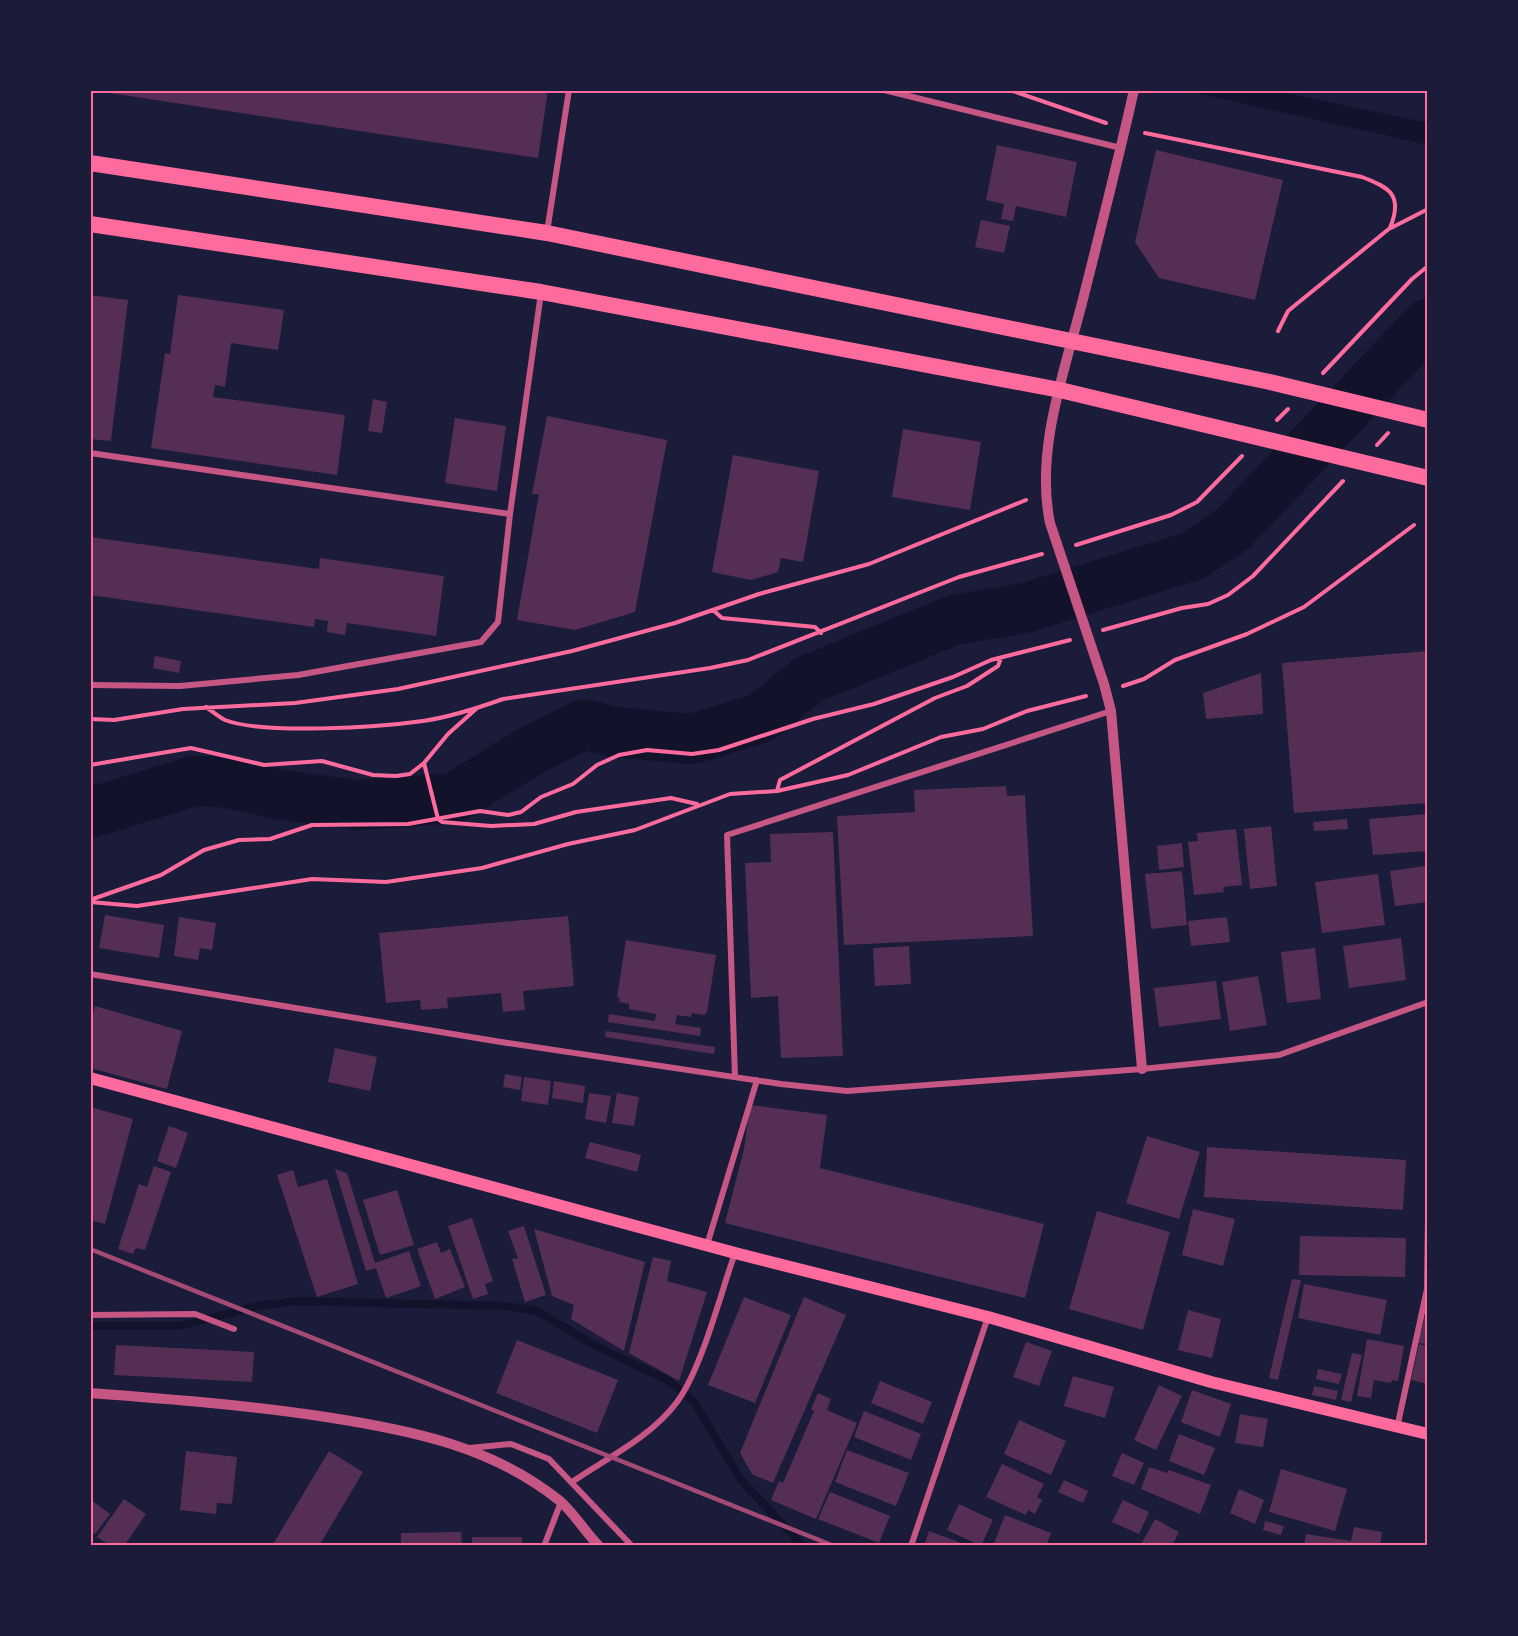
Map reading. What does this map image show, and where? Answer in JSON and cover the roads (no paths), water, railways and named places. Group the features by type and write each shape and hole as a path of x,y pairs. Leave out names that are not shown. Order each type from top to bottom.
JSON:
{"highway":[{"path":"90,164 547,232 1270,382 1428,420"},
{"path":"90,224 541,292 1060,390 1428,478"}],"main road":[{"path":"90,1078 735,1253 987,1317 1211,1382 1428,1434"}],"street":[{"path":"547,232 569,90"},
{"path":"884,90 1121,148"},
{"path":"1134,90 1060,390 1045,466 1046,501 1050,523 1111,711 1142,1069"},
{"path":"90,685 180,686 298,675 481,642 498,622 510,513 541,292"},
{"path":"90,453 510,513"},
{"path":"735,1077 727,835 1111,711"},
{"path":"90,974 501,1042 735,1077 847,1091 1142,1069 1279,1056 1428,1002"},
{"path":"707,1245 757,1080"},
{"path":"1397,1428 1427,1289 1428,1216"},
{"path":"572,1482 654,1427 677,1402 693,1372 735,1253"},
{"path":"90,1315 195,1314 234,1329"},
{"path":"911,1546 987,1317"},
{"path":"90,1393 243,1404 428,1435 469,1448 506,1466 561,1502 599,1546"},
{"path":"469,1448 511,1444 549,1459 632,1546"},
{"path":"544,1546 561,1502"}],"waterway":[{"path":"90,813 194,781 222,782 282,795 358,805 454,798 527,753 584,724 614,732 692,739 761,718 808,680 954,620 1025,608 1192,556 1232,530 1428,323"},
{"path":"90,1326 179,1326 257,1306 296,1301 506,1306 537,1311 596,1346 669,1381 695,1403 741,1480 803,1546"}],"railway":[{"path":"90,1249 834,1546"}]}
